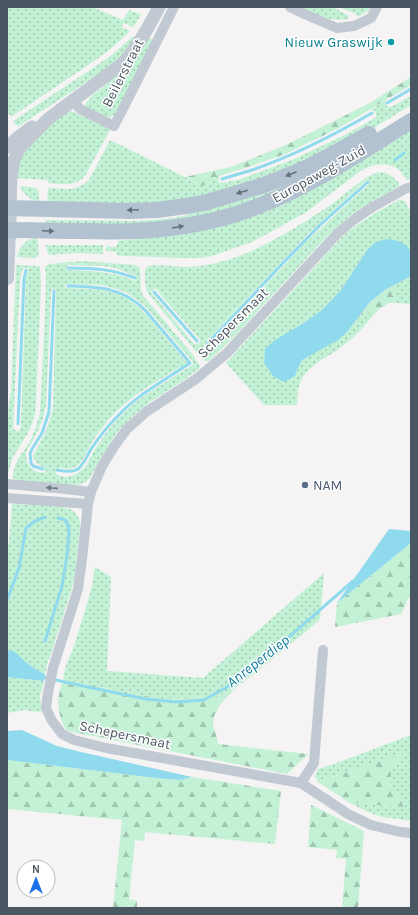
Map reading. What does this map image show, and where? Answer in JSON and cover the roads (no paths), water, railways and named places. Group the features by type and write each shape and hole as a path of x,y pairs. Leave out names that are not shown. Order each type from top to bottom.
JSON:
{"main road":[{"name":"Europaweg-Zuid","path":"9,208 129,211 158,210 204,203 261,186 306,168 354,143 411,108"},
{"name":"Europaweg-Zuid","path":"8,230 107,232 140,231 172,228 223,218 266,203 301,187 325,174 411,121"},
{"path":"7,278 9,208"}],"street":[{"name":"Beilerstraat","path":"9,208 12,170 14,159 19,149 48,119 122,64 135,50 159,7"},
{"name":"Beilerstraat","path":"73,100 80,109 114,126 174,7"},
{"path":"292,8 337,28 354,26 371,18 377,7"},
{"name":"Beilerstraat","path":"149,27 161,33"},
{"name":"Beilerstraat","path":"7,147 21,134 48,119"},
{"name":"Schepersmaat","path":"411,187 371,208 338,233 227,353 196,379 146,412 127,429 115,445 102,466 91,492 88,504 78,589 53,668 46,708 52,721 62,734 74,740 106,748 301,783 348,814 371,825 411,833"},
{"path":"7,484 91,492"},
{"path":"7,498 88,504"},
{"path":"301,783 314,763 323,650"}],"water":[{"path":"387,239 401,242 409,249 412,258 411,276 385,290 370,302 347,332 338,340 302,360 295,376 284,382 273,376 264,363 265,349 275,340 304,323 323,309 341,290 367,250 376,242"},
{"path":"389,529 411,531 411,543 337,603"},
{"path":"10,650 15,652 32,667 45,674 44,681 7,677 7,652"},
{"path":"22,730 57,746 192,777 180,780 156,778 7,760 7,731"}],"waterway":[{"path":"387,103 411,89"},
{"path":"222,179 252,170 298,152 372,113"},
{"path":"395,160 404,153"},
{"path":"207,344 320,225 368,182"},
{"path":"68,268 102,270 135,278"},
{"path":"18,424 24,279 26,270"},
{"path":"57,470 70,471 78,469 102,434 122,411 150,389 190,363 137,302 109,290 68,286"},
{"path":"43,469 33,466 31,463 30,454 42,433 49,412 54,291"},
{"path":"154,292 197,341"},
{"path":"7,600 19,568 26,528 35,521 45,517"},
{"path":"45,641 62,586 67,556 69,532 68,525 66,521 58,518"},
{"name":"Anreperdiep","path":"42,677 146,699 176,702 204,700 241,679 353,581"}],"place":[{"name":"Nieuw Graswijk","path":"391,42"},
{"name":"NAM","path":"305,485"}]}
